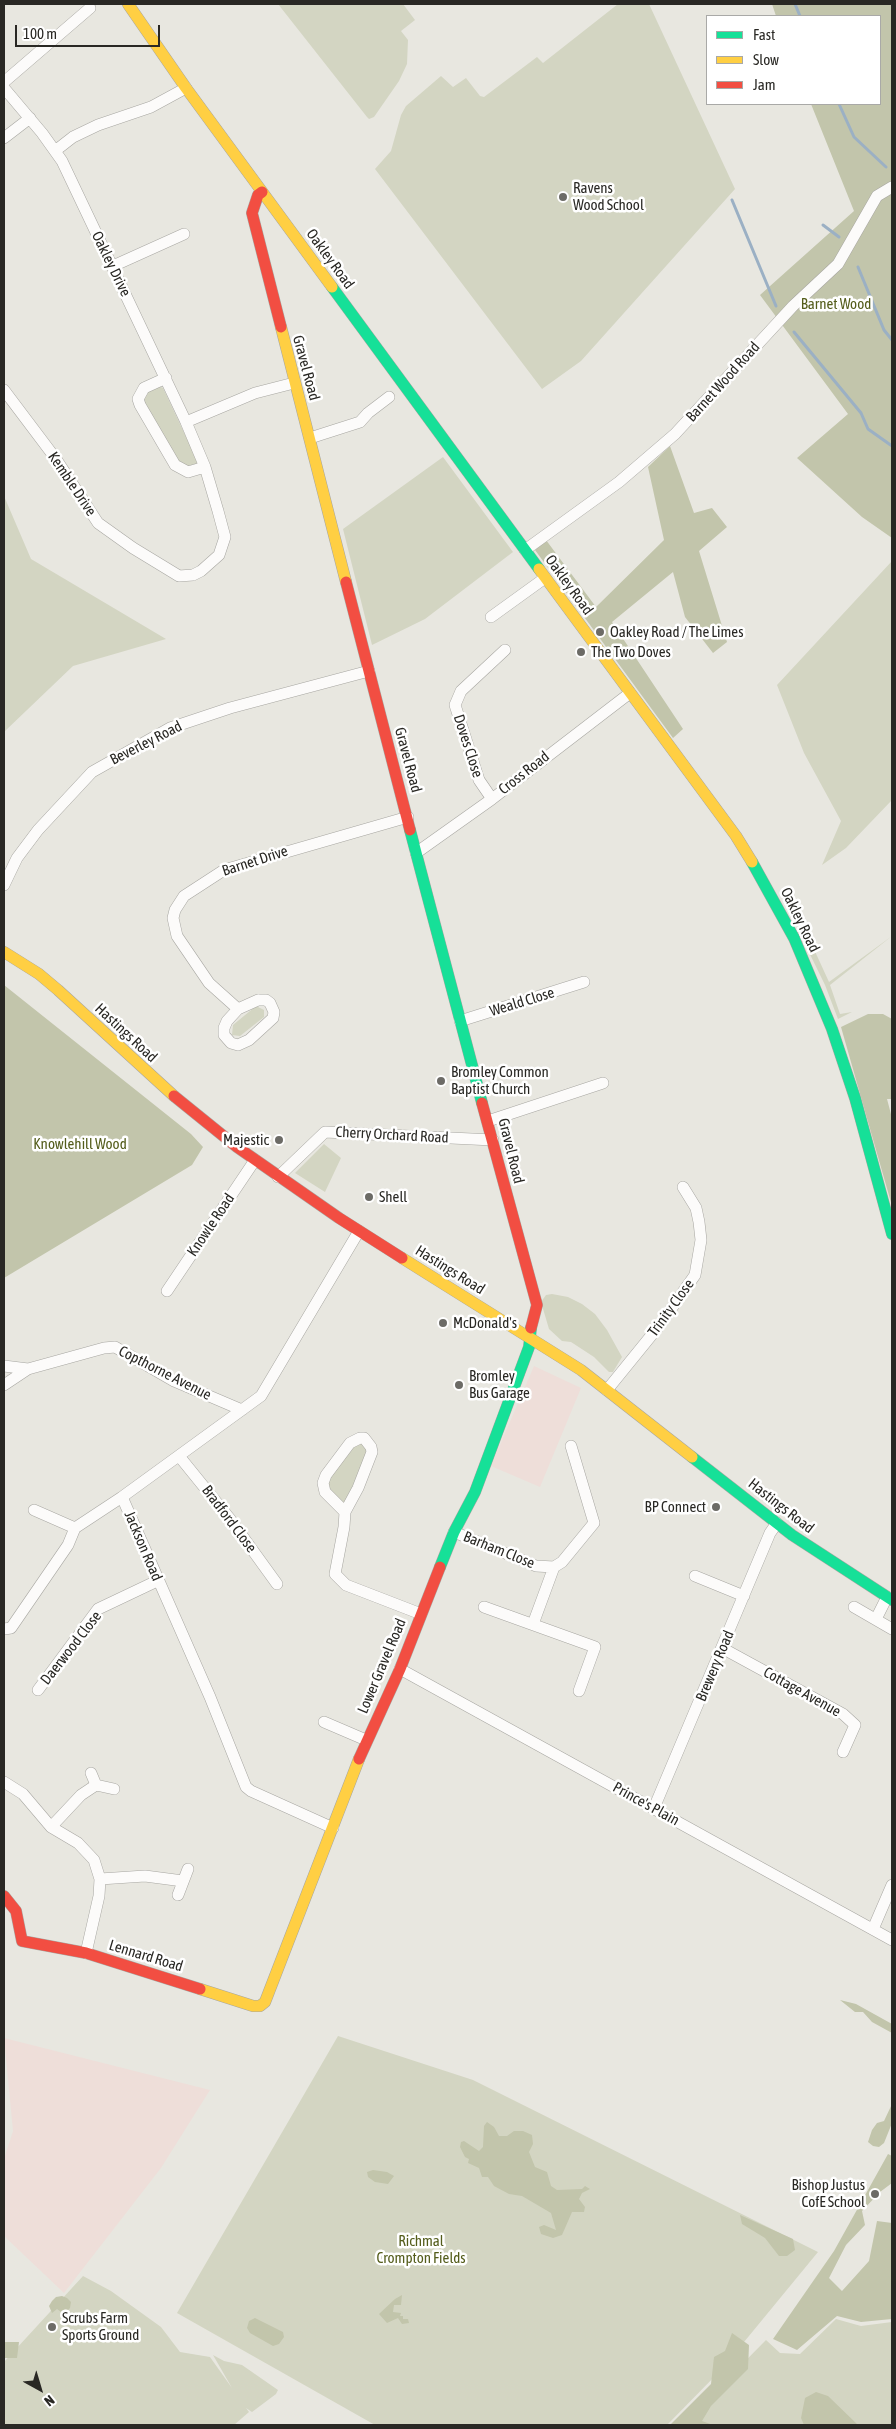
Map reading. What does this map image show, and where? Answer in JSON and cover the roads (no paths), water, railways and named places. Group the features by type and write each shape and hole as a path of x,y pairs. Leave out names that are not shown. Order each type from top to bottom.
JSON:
{"main road":[{"name":"Oakley Road","path":"128,4 186,88 736,836 774,898 794,938 816,990 840,1055 892,1234"},
{"name":"Gravel Road","path":"262,192 258,195 252,213 460,1021 494,1140 537,1305 531,1332"},
{"name":"Hastings Road","path":"4,952 39,974 194,1114 278,1177 360,1231 531,1332 777,1523 833,1563 890,1598"},
{"name":"Lower Gravel Road","path":"260,2006 265,2002 366,1740 400,1669 454,1532 475,1492 531,1332"},
{"name":"Lennard Road","path":"4,1896 16,1911 22,1941 86,1954 253,2006 260,2006"}],"street":[{"path":"4,82 90,8"},
{"name":"Oakley Drive","path":"4,88 55,151 113,266 186,422 205,467 224,537 222,550 209,565"},
{"path":"55,151 73,137 98,125 151,107 186,88"},
{"path":"6,132 30,118"},
{"name":"Barnet Wood Road","path":"525,550 619,482 675,434 793,306 838,264 877,196 892,186"},
{"path":"113,266 184,234"},
{"path":"166,378 144,388 138,399 140,406 175,465 188,472 205,467"},
{"path":"186,422 255,393 294,382"},
{"name":"Kemble Drive","path":"4,390 56,459 98,523 173,574 193,575 209,565"},
{"path":"310,438 360,422 368,413 389,397"},
{"path":"491,617 545,578"},
{"name":"Doves Close","path":"492,799 478,780 455,705 461,691 505,650"},
{"name":"Beverley Road","path":"4,885 17,858 38,830 92,772 170,728 230,708 370,671"},
{"name":"Cross Road","path":"416,852 492,799 630,693"},
{"name":"Barnet Drive","path":"238,1009 209,983 177,936 173,918 175,910 184,896 224,870 408,817"},
{"name":"Weald Close","path":"460,1021 584,982"},
{"path":"266,1000 274,1012 269,1024 238,1045 226,1039 224,1028 238,1009 248,1003 266,1000"},
{"path":"488,1121 603,1082"},
{"name":"Cherry Orchard Road","path":"278,1177 325,1132 494,1140"},
{"name":"Knowle Road","path":"167,1291 255,1160"},
{"name":"Trinity Close","path":"607,1390 659,1326 695,1275 701,1240 699,1222 696,1208 684,1187"},
{"name":"Jackson Road","path":"333,1828 250,1791 246,1787 210,1697 157,1581 122,1497 261,1396 360,1231"},
{"name":"Copthorne Avenue","path":"4,1385 28,1369 104,1348 116,1347 174,1381 242,1410"},
{"name":"Copthorne Avenue","path":"4,1366 28,1369"},
{"path":"345,1512 325,1492 323,1484 326,1475 350,1443 364,1438 371,1447 372,1452 358,1488 345,1512 335,1574 337,1579 346,1585 421,1614"},
{"name":"Barham Close","path":"454,1532 536,1566 554,1567 562,1562 594,1523 571,1446"},
{"name":"Bradford Close","path":"179,1456 230,1519 277,1584"},
{"path":"4,1629 10,1628 68,1545 75,1528 122,1497"},
{"path":"34,1510 75,1528"},
{"name":"Brewery Road","path":"654,1808 770,1533 777,1523"},
{"path":"533,1624 554,1567"},
{"path":"695,1576 744,1596"},
{"name":"Daerwood Close","path":"38,1690 98,1609 157,1581"},
{"path":"876,1619 890,1598"},
{"path":"484,1606 595,1647 580,1691"},
{"path":"854,1607 892,1629"},
{"name":"Cottage Avenue","path":"722,1648 843,1714 855,1725 843,1752"},
{"name":"Prince's Plain","path":"400,1669 892,1940"},
{"path":"324,1722 366,1740"},
{"path":"91,1772 96,1785"},
{"path":"4,1782 23,1794 52,1828 78,1843 89,1854 100,1879 99,1896 86,1954"},
{"path":"52,1828 81,1795 96,1785 114,1789"},
{"path":"178,1895 188,1869"},
{"path":"100,1879 145,1876 183,1881"},
{"path":"873,1929 892,1885"}],"waterway":[{"path":"795,4 800,15"},
{"path":"839,105 854,137 886,167"},
{"path":"732,200 776,306"},
{"path":"823,225 839,237"},
{"path":"858,267 884,330 892,340"},
{"path":"794,332 861,413 868,429 892,446"}],"place":[{"name":"Ravens Wood School","path":"563,197"},
{"name":"Oakley Road / The Limes","path":"600,632"},
{"name":"The Two Doves","path":"581,652"},
{"name":"Bromley Common Baptist Church","path":"441,1081"},
{"name":"Majestic","path":"279,1140"},
{"name":"Shell","path":"369,1197"},
{"name":"McDonald's","path":"443,1323"},
{"name":"Bromley Bus Garage","path":"459,1385"},
{"name":"BP Connect","path":"716,1507"},
{"name":"Bishop Justus CofE School","path":"875,2194"},
{"name":"Scrubs Farm Sports Ground","path":"52,2327"}],"park label":[{"name":"Barnet Wood","path":"836,304"},
{"name":"Knowlehill Wood","path":"80,1144"},
{"name":"Richmal Crompton Fields","path":"421,2250"}]}
